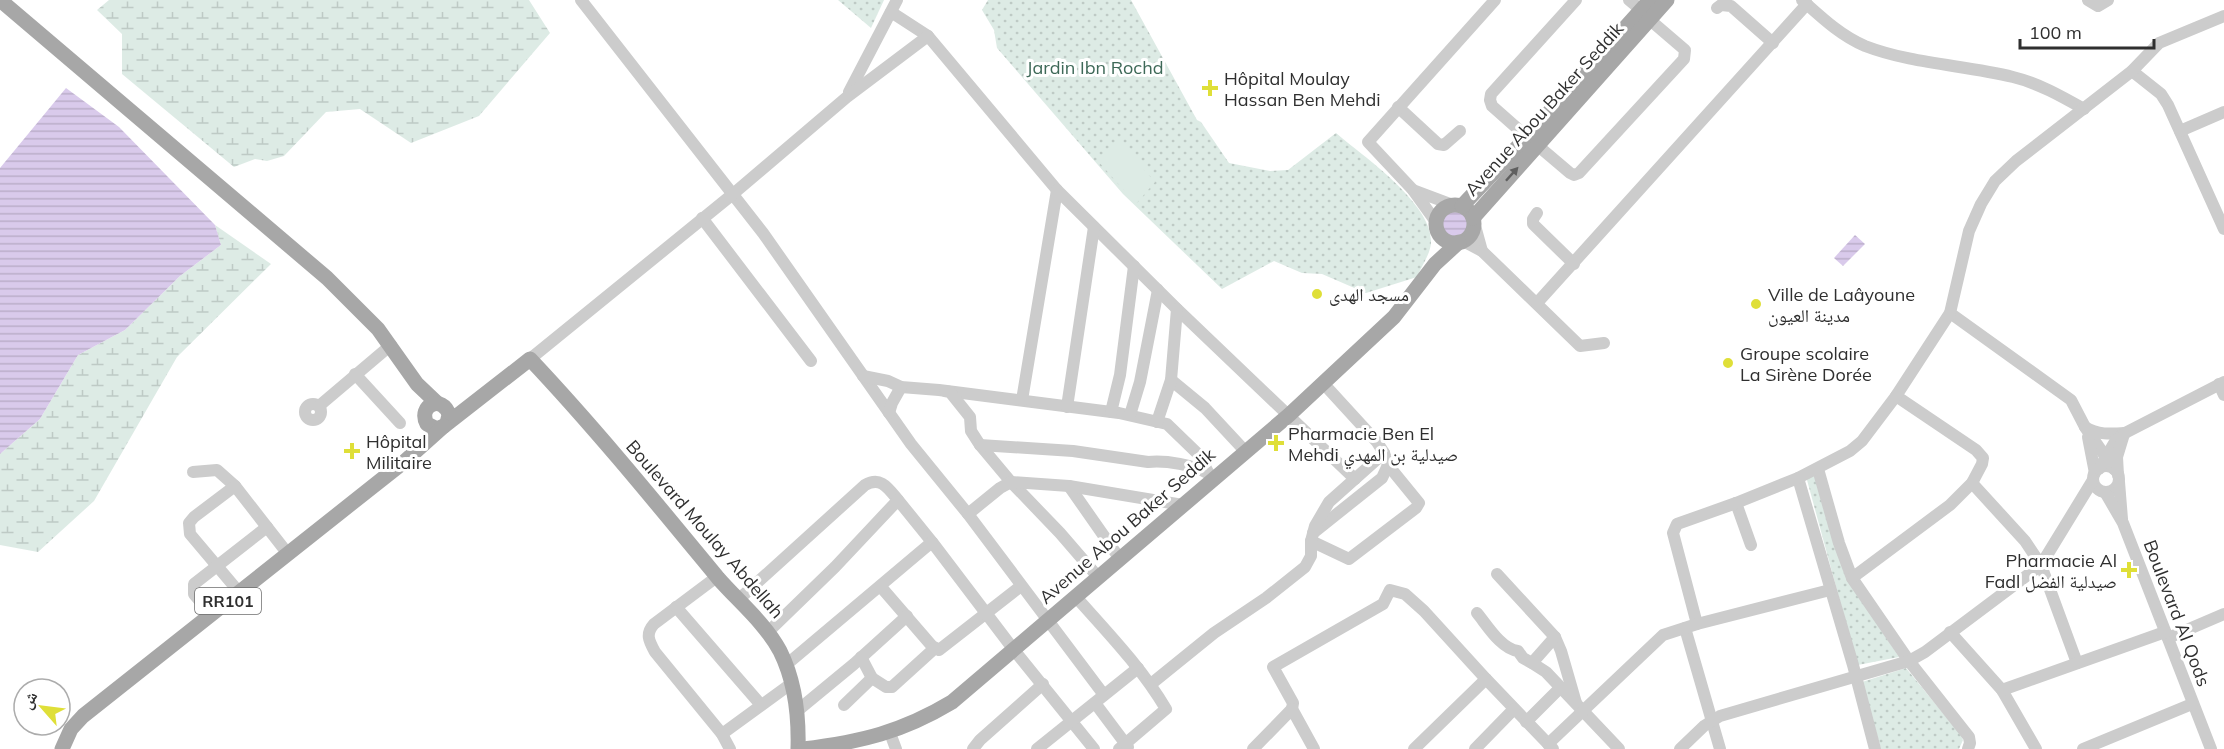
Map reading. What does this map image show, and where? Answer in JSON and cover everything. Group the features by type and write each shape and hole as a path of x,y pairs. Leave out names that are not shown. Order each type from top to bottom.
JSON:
{"main road":[{"path":"0,0 327,278 363,313 391,345 417,384 448,410 449,419 445,425"},
{"name":"Avenue Abou Baker Seddik","path":"1473,220 1532,141 1647,10 1667,0"},
{"name":"Avenue Abou Baker Seddik","path":"1457,205 1532,141"},
{"path":"1435,264 1436,226 1443,208 1457,205 1470,213 1473,220 1471,233 1461,242 1448,242 1439,235 1436,226"},
{"name":"Avenue Abou Baker Seddik","path":"803,749 860,741 890,733 952,702 1183,505 1211,475 1289,415 1394,317 1435,264 1461,242"},
{"path":"417,384 424,419 433,428 445,425 530,359"},
{"name":"Boulevard Moulay Abdellah","path":"530,359 576,409 738,600 768,632 786,665 792,682 797,711 798,749"},
{"path":"440,403 476,402"},
{"name":"RR101","path":"405,461 428,406 440,403"},
{"name":"RR101","path":"62,749 71,729 83,716 405,461 445,425"}],"street":[{"path":"581,0 733,195 889,413 968,514 1047,621 1099,699 1125,747 1166,709 1151,684 1076,597"},
{"path":"847,97 897,0"},
{"path":"1436,226 1413,190 1368,142 1495,0"},
{"path":"1576,0 1491,94 1490,100 1492,106 1574,175 1579,173 1684,59 1685,50 1647,10 1629,0"},
{"path":"2088,0 2098,6 2108,0"},
{"path":"1538,303 1773,43 1805,2 1840,32 1864,45 1891,54 2013,77 2039,86 2084,109"},
{"path":"1717,8 1721,5 1731,6 1773,43"},
{"path":"891,12 928,36 1057,190 1177,309 1355,479"},
{"path":"1720,749 1711,720 1691,626 1673,533 1674,527 1680,522 1736,503 1818,469 1850,451 1862,441 1896,396 1950,313 1970,231 1981,204 1995,181 2016,161 2132,71 2159,42 2224,16"},
{"path":"530,359 733,195 847,97 928,36"},
{"path":"2132,71 2161,94 2219,204 2224,229"},
{"path":"1398,107 1438,144 1444,145 1460,131"},
{"path":"2180,131 2224,112"},
{"path":"1022,400 1057,190"},
{"path":"1413,190 1457,205"},
{"path":"1537,213 1533,224 1574,264"},
{"path":"702,218 811,361"},
{"path":"1473,220 1482,250"},
{"path":"1067,407 1094,226"},
{"path":"1461,242 1482,250 1580,346 1604,343"},
{"path":"1111,412 1120,375 1134,266"},
{"path":"1130,415 1140,382 1158,290"},
{"path":"1157,422 1171,380 1177,309"},
{"path":"1950,313 2064,394 2075,406 2085,427 2117,475 2112,490 2103,492 2074,513"},
{"path":"319,406 391,345"},
{"path":"355,374 400,423"},
{"path":"864,376 888,381 901,387 1111,412 1167,423 1198,454 1211,475"},
{"path":"1171,380 1205,408 1245,451"},
{"path":"1312,537 1348,560 1416,508 1419,502 1386,459 1377,442 1323,383"},
{"path":"889,413 901,387"},
{"path":"1680,749 1711,720 1730,712 1909,661 1925,652 2041,565 2116,440 2125,433 2222,387"},
{"path":"939,390 950,392 970,417 971,431 980,445 1098,577"},
{"path":"1852,578 1950,505 1972,483 1982,464 1981,454 1896,396"},
{"path":"2085,427 2093,432 2125,433"},
{"path":"2085,427 2096,474 2096,487 2103,492 2123,524"},
{"path":"2123,524 2117,457 2125,433"},
{"path":"980,445 1073,452 1148,462 1157,461 1198,467 1211,475"},
{"path":"1151,684 1214,633 1266,598 1305,567 1311,556 1312,537 1318,519 1329,502 1355,479 1386,459"},
{"path":"1312,537 1382,478 1386,459"},
{"path":"2096,474 2108,466 2117,475"},
{"path":"1818,469 1839,543 1852,578 1909,661 1969,737 1968,749"},
{"path":"193,472 217,470 235,486 288,554"},
{"path":"1798,478 1875,749"},
{"path":"738,600 865,485 882,482 932,542 1014,650 1094,749"},
{"path":"968,514 1011,482 1069,486 1183,505"},
{"path":"1972,483 2025,541 2041,565 2078,663"},
{"path":"235,486 189,523 190,534 239,592"},
{"path":"1069,486 1120,559"},
{"path":"768,632 835,567 898,500"},
{"path":"1736,503 1751,545"},
{"name":"Boulevard Al Qods","path":"2123,524 2211,749"},
{"path":"211,615 192,591 194,584 267,527"},
{"path":"786,665 932,542"},
{"path":"1497,574 1555,638 1580,708"},
{"path":"718,576 651,627 648,634 649,642 722,734 730,749"},
{"path":"861,657 872,678 886,687 892,687 935,648 943,648 1021,586"},
{"path":"881,587 935,648"},
{"path":"1253,749 1292,709 1293,703 1274,668 1383,603 1390,590 1405,594 1413,600 1550,746 1580,708 1656,641 1671,631 1830,590"},
{"path":"676,607 761,705"},
{"path":"1477,613 1505,645 1518,651 1523,658 1545,672 1619,749"},
{"path":"2002,690 2224,614"},
{"path":"797,711 907,616"},
{"path":"1950,632 2002,690 2036,749"},
{"path":"1532,663 1555,638"},
{"path":"1037,749 1138,668"},
{"path":"844,705 872,678"},
{"path":"1414,749 1486,680"},
{"path":"722,734 792,682"},
{"path":"973,749 980,740 1043,684"},
{"path":"1526,722 1560,688"},
{"path":"2083,749 2192,704"},
{"path":"1292,709 1314,749"},
{"path":"1475,749 1514,709"},
{"path":"890,733 897,749"}],"green space":[{"path":"109,0 529,0 550,33 479,116 411,143 360,109 326,112 284,156 267,161 255,159 234,167 122,74 122,34 97,10"},
{"path":"838,0 884,0 871,28"},
{"name":"Jardin Ibn Rochd","path":"988,0 1131,0 1197,120 1201,122 1229,163 1270,171 1288,170 1336,133 1394,182 1421,212 1428,227 1431,246 1417,277 1366,293 1322,274 1302,273 1274,261 1222,289 1123,194 997,48 994,30 982,10"},
{"path":"1118,140 1155,182 1136,204 1097,160"},
{"path":"215,225 271,264 177,357 94,501 38,552 0,545 0,454 40,419 78,355 125,330 180,276 221,245"},
{"path":"1808,475 1815,476 1847,578 1899,657 1858,665 1807,480"},
{"path":"1906,668 1960,734 1963,740 1959,749 1881,749 1862,682"}],"shaded area":[{"path":"66,88 119,127 215,225 221,245 180,276 125,330 78,355 40,419 0,454 0,168"},
{"path":"1454,211 1464,215 1468,225 1464,235 1454,239 1444,235 1440,225 1444,215"},
{"path":"1855,235 1865,244 1843,266 1834,258"}],"place":[{"name":"Hôpital Moulay Hassan Ben Mehdi","path":"1210,88"},
{"name":"مسجد الهدى","path":"1317,294"},
{"name":"Ville de Laâyoune مدينة العيون","path":"1756,304"},
{"name":"Groupe scolaire La Sirène Dorée","path":"1728,363"},
{"name":"Pharmacie Ben El Mehdi صيدلية بن المهدي","path":"1276,443"},
{"name":"Hôpital Militaire","path":"352,451"},
{"name":"Pharmacie Al Fadl صيدلية الفضل","path":"2129,570"}]}
